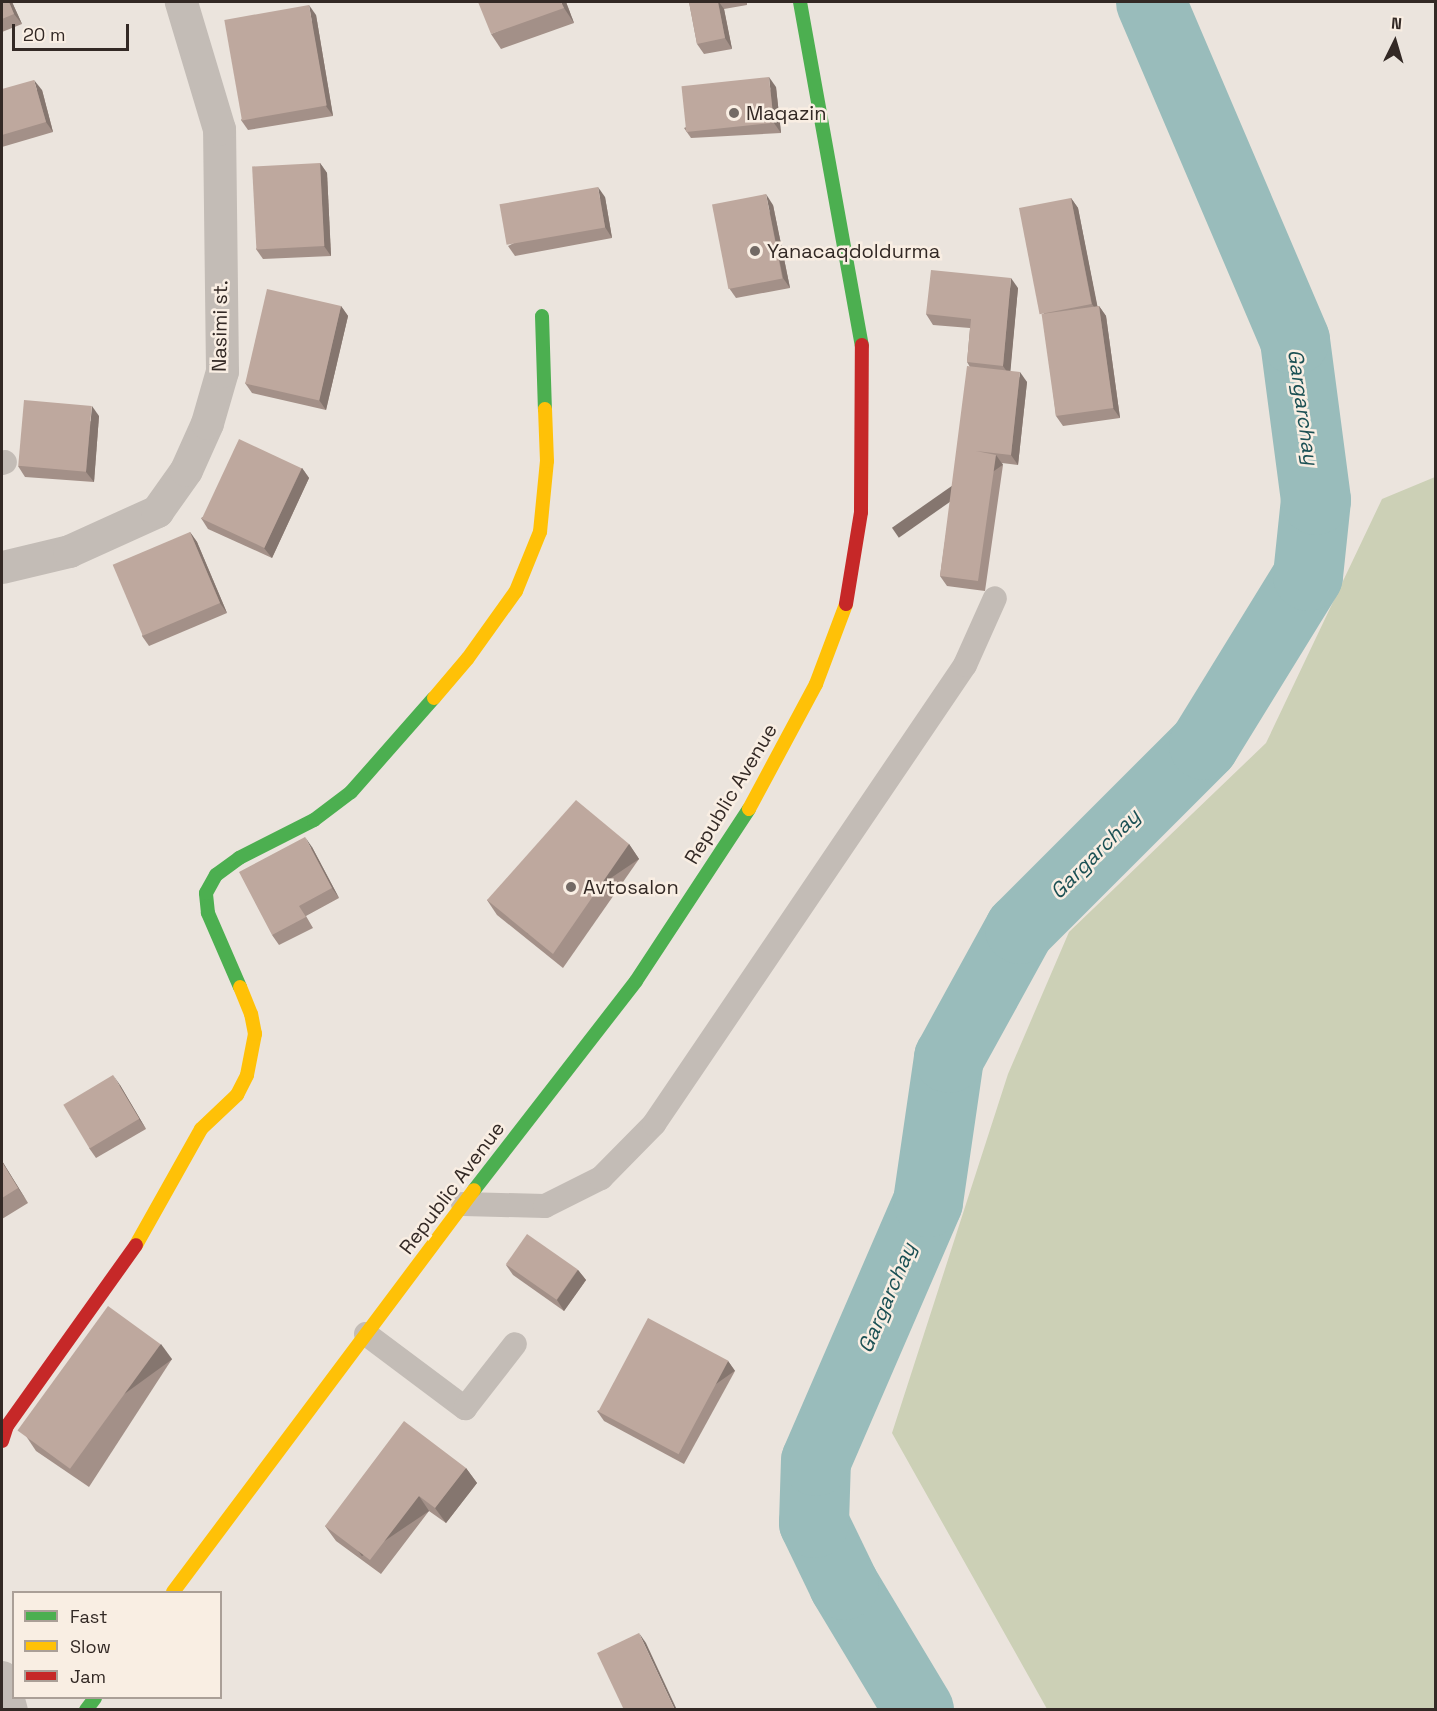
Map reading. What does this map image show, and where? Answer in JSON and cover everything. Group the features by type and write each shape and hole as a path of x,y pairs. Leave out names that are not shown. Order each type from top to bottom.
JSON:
{"main road":[{"name":"Republic Avenue","path":"174,1591 463,1204 636,981 752,804 816,684 845,609 861,512 862,344 800,2"},
{"path":"2,1441 7,1426 134,1249 174,1173 201,1129 237,1095 248,1075 255,1034 251,1014 208,913 206,893 216,874 239,858 314,820 351,792 468,658 516,591 540,532 547,461 542,316"}],"street":[{"name":"Nasimi st.","path":"2,567 69,551 157,511 186,470 207,423 222,371 219,129 181,2"},
{"path":"2,1677 11,1710"}],"lane":[{"path":"463,1204 545,1206 601,1178 654,1124 965,665 995,598"},
{"path":"366,1334 465,1408 515,1344"}],"green space":[{"path":"1435,477 1435,1709 1047,1709 892,1433 1008,1074 1069,932 1266,743 1382,499"}],"building":[{"path":"2,2 9,2 14,14 2,19"},
{"path":"478,2 561,2 564,8 491,34"},
{"path":"689,2 718,2 725,38 697,44"},
{"path":"309,5 327,105 242,120 224,20"},
{"name":"Maqazin","path":"769,77 774,123 686,132 681,86"},
{"path":"34,80 46,122 2,135 2,89"},
{"path":"320,163 324,246 256,249 252,167"},
{"path":"598,187 605,227 507,245 500,204"},
{"name":"Yanacaqdoldurma","path":"766,194 782,278 728,289 712,204"},
{"path":"1071,198 1092,304 1040,314 1019,208"},
{"path":"931,270 1011,278 1003,366 967,362 971,319 926,314"},
{"path":"267,289 341,306 319,401 245,384"},
{"path":"1099,306 1113,408 1056,416 1042,314"},
{"path":"967,366 1020,372 1011,455 976,451 996,455 978,581 940,576"},
{"path":"24,400 92,406 86,472 18,466"},
{"path":"239,439 302,468 264,548 202,519"},
{"path":"190,532 220,603 143,636 113,565"},
{"name":"Avtosalon","path":"576,800 629,844 553,954 487,900"},
{"path":"305,837 332,888 299,906 306,917 272,935 239,872"},
{"path":"113,1075 139,1119 90,1149 63,1105"},
{"path":"2,1162 18,1188 2,1198"},
{"path":"527,1234 578,1270 557,1300 506,1264"},
{"path":"108,1306 161,1344 70,1469 17,1431"},
{"path":"648,1318 728,1361 679,1454 598,1412"},
{"path":"404,1421 466,1468 435,1508 419,1496 370,1560 325,1526"},
{"path":"639,1633 675,1710 624,1710 597,1653"}],"waterway":[{"name":"Gargarchay","path":"919,1710 844,1585 814,1523 816,1461 928,1202 949,1058 1020,929 1204,745 1308,576 1316,500 1295,340 1151,2"}],"traffic: fast":[{"path":"800,2 862,345"},
{"path":"542,316 545,409"},
{"path":"240,987 208,913 206,893 216,875 239,858 314,820 351,792 434,698"},
{"path":"474,1190 636,981 749,809"},
{"path":"86,1710 94,1699"}],"traffic: slow":[{"path":"434,698 468,658 516,591 540,532 547,461 545,409"},
{"path":"749,809 816,684 846,604"},
{"path":"136,1245 201,1129 237,1095 247,1075 255,1034 251,1014 240,987"},
{"path":"174,1591 474,1190"}],"traffic: jam":[{"path":"846,604 861,512 862,345"},
{"path":"2,1441 7,1426 136,1245"}],"place":[{"name":"Maqazin","path":"734,113"},
{"name":"Yanacaqdoldurma","path":"755,251"},
{"name":"Avtosalon","path":"571,887"}]}
